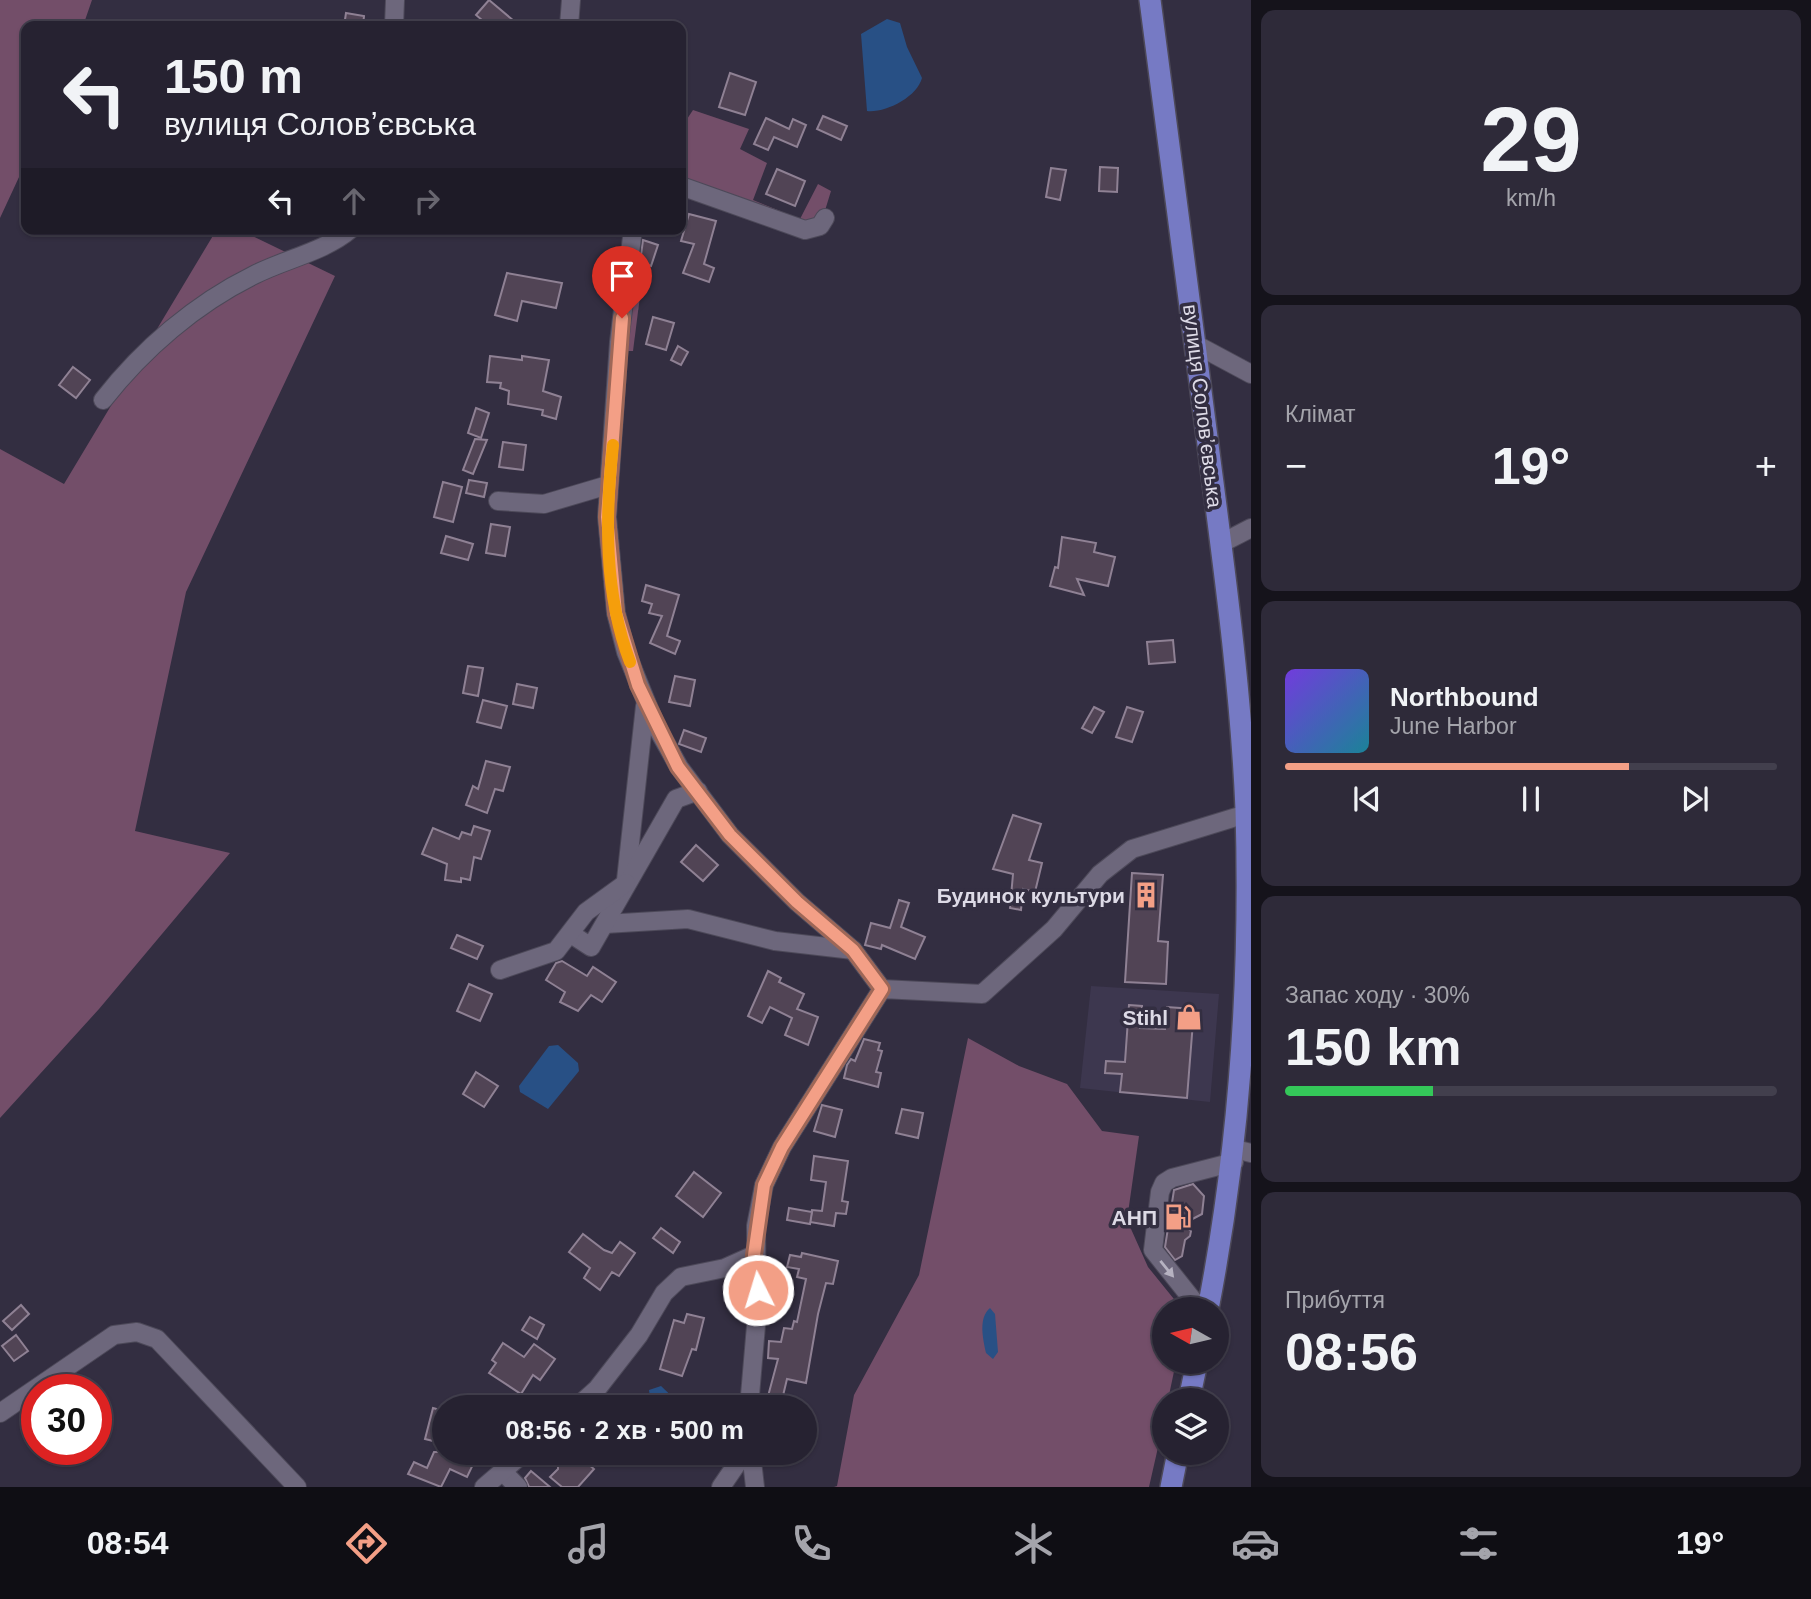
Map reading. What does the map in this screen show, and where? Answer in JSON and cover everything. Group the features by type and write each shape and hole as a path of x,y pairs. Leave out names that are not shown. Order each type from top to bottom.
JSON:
{"main road":[{"name":"вулиця Соловʼєвська","path":"1150,0 1220,544 1241,728 1246,814 1245,997 1240,1155 1210,1297"},
{"path":"1171,1487 1175,1465"}],"street":[{"path":"394,21 395,0"},
{"path":"569,21 571,0"},
{"path":"686,188 805,230 820,226 825,218"},
{"path":"103,400 154,343 224,292 252,275 326,245 342,235"},
{"path":"632,235 619,342 607,517 616,613 626,652 646,703 678,767 730,835 797,902 853,950 882,989"},
{"path":"1195,344 1251,374"},
{"path":"498,501 544,504 608,485"},
{"path":"1220,544 1251,528"},
{"path":"500,970 556,951 586,912 628,882 646,703"},
{"path":"571,934 591,947 676,799 698,790"},
{"path":"882,989 982,994 1054,929 1100,874 1132,849 1246,814"},
{"path":"605,924 688,919 775,941 853,950"},
{"path":"749,1395 757,1314 754,1255 764,1185 782,1147 882,989"},
{"path":"1190,1297 1153,1250 1160,1192 1164,1183 1172,1178 1240,1155"},
{"path":"590,1395 639,1335 664,1293 681,1277 725,1268 754,1255"},
{"path":"0,1413 114,1335 137,1332 157,1339 297,1487"},
{"path":"484,1487 510,1465"},
{"path":"722,1487 736,1465"},
{"path":"752,1465 755,1487"},
{"path":"502,1472 518,1487"}],"shaded area":[{"path":"1091,986 1219,994 1210,1102 1080,1088"}],"green space":[{"path":"0,0 92,0 85,21 21,21 21,173 0,218"},
{"path":"693,110 749,129 740,149 767,163 753,200 800,219 818,184 831,191 823,217 813,226 686,184 686,120"},
{"path":"213,235 250,235 335,276 186,592 135,831 230,853 99,1009 0,1118 0,449 64,484"},
{"path":"634,293 640,296 633,351 625,351 631,296"},
{"path":"968,1038 1019,1066 1067,1084 1102,1131 1139,1136 1127,1220 1148,1267 1172,1297 1152,1297 1152,1374 1173,1374 1171,1388 1152,1388 1154,1465 1149,1487 834,1487 837,1486 854,1395 919,1275"}],"water":[{"path":"887,19 900,23 907,47 922,78 914,91 900,102 883,109 867,111 861,34"},
{"path":"558,1045 578,1063 579,1071 548,1109 520,1092 519,1086 549,1046"},
{"path":"990,1308 995,1314 998,1352 993,1359 986,1353 982,1329 984,1317"},
{"path":"661,1386 670,1395 650,1395 649,1390"}],"building":[{"path":"489,0 514,21 483,21 476,15"},
{"path":"346,13 364,16 364,21 345,21"},
{"path":"730,73 756,82 745,115 719,107"},
{"path":"823,116 847,126 841,140 817,129"},
{"path":"766,118 789,129 793,119 806,125 797,147 774,137 768,150 754,144"},
{"path":"1100,167 1118,168 1117,192 1099,191"},
{"path":"1051,168 1066,170 1060,200 1046,197"},
{"path":"777,169 805,181 795,206 766,194"},
{"path":"689,214 716,221 704,264 714,268 709,282 683,273 694,244 681,241 683,235 686,235"},
{"path":"643,240 658,245 651,266 640,263"},
{"path":"507,273 562,283 556,308 522,301 517,321 495,315"},
{"path":"653,317 674,323 666,350 646,344"},
{"path":"678,346 688,352 681,365 671,360"},
{"path":"490,356 522,360 522,356 549,360 543,391 561,397 556,419 542,415 543,410 508,404 509,391 500,388 501,383 487,382"},
{"path":"73,367 90,380 76,398 59,385"},
{"path":"476,408 489,413 481,438 468,433"},
{"path":"475,439 487,440 473,474 463,470"},
{"path":"503,442 526,445 523,470 499,467"},
{"path":"469,480 487,483 484,497 466,493"},
{"path":"443,482 462,487 453,522 434,517"},
{"path":"491,524 510,527 505,556 486,553"},
{"path":"446,536 473,544 468,560 441,553"},
{"path":"1062,537 1096,543 1094,552 1115,557 1108,586 1077,579 1084,595 1050,586 1055,567 1058,568"},
{"path":"646,585 679,595 667,636 680,641 675,654 650,643 662,616 649,613 652,604 642,601"},
{"path":"1173,640 1175,662 1149,664 1147,642"},
{"path":"468,666 483,668 478,696 463,693"},
{"path":"675,676 695,680 690,706 669,702"},
{"path":"517,684 537,688 533,708 513,704"},
{"path":"483,700 507,706 501,728 477,722"},
{"path":"1094,707 1104,712 1092,733 1082,728"},
{"path":"1127,707 1143,712 1132,742 1116,737"},
{"path":"684,730 706,738 701,752 679,744"},
{"path":"486,761 510,767 503,791 495,789 487,813 466,805 473,786 478,789"},
{"path":"1013,815 1041,824 1029,860 1042,863 1035,892 1023,889 1021,910 1010,908 1013,874 993,869"},
{"path":"474,826 490,831 481,859 474,857 470,880 445,880 447,864 422,854 433,828 459,839 462,832 471,835"},
{"path":"696,845 718,865 703,881 681,862"},
{"path":"1132,873 1163,875 1158,941 1168,942 1166,984 1125,982"},
{"path":"899,900 909,903 901,927 925,937 915,959 882,945 881,949 865,945 871,923 890,928"},
{"path":"457,935 483,946 477,959 451,948"},
{"path":"562,961 587,976 593,967 616,982 602,1002 591,995 578,1011 560,1002 565,992 546,980 556,963"},
{"path":"768,971 781,978 779,982 804,994 797,1009 818,1017 808,1045 785,1035 792,1018 770,1007 762,1023 748,1016"},
{"path":"469,984 492,994 480,1021 457,1011"},
{"path":"1129,1005 1142,1006 1140,1028 1165,1029 1167,1007 1194,1009 1187,1098 1120,1092 1122,1074 1105,1073 1106,1061 1125,1062"},
{"path":"864,1039 880,1043 878,1050 882,1051 876,1072 881,1073 878,1087 844,1078 847,1065 851,1059 855,1061"},
{"path":"476,1072 498,1086 484,1107 463,1094"},
{"path":"822,1105 842,1110 835,1137 814,1131"},
{"path":"902,1109 923,1113 918,1138 896,1133"},
{"path":"814,1156 848,1161 842,1201 848,1202 846,1214 836,1213 834,1226 810,1222 812,1210 822,1211 826,1182 811,1180"},
{"path":"694,1172 721,1193 703,1217 676,1196"},
{"path":"1193,1184 1204,1196 1202,1214 1183,1224 1191,1231 1190,1236 1185,1240 1182,1256 1175,1260 1165,1247 1174,1190"},
{"path":"789,1208 812,1212 810,1224 787,1220"},
{"path":"661,1228 680,1242 673,1253 653,1238"},
{"path":"583,1234 612,1253 620,1242 635,1253 619,1276 612,1272 600,1290 584,1278 590,1268 569,1252"},
{"path":"802,1253 838,1261 833,1284 826,1283 806,1383 787,1379 783,1395 768,1395 778,1359 768,1358 769,1341 781,1342 784,1328 792,1329 794,1321 797,1322 806,1279 797,1277 799,1269 787,1267 790,1255 801,1257"},
{"path":"21,1305 29,1314 12,1330 3,1321"},
{"path":"687,1314 704,1318 696,1350 692,1349 682,1376 660,1369 674,1320 684,1323"},
{"path":"530,1317 544,1325 537,1339 522,1330"},
{"path":"16,1335 28,1351 14,1361 2,1346"},
{"path":"503,1343 524,1357 534,1344 555,1359 540,1380 533,1375 521,1394 489,1373 496,1363 492,1360"},
{"path":"432,1412 432,1441 425,1439"},
{"path":"432,1457 432,1465 473,1465 467,1477 450,1469 441,1487 408,1474 414,1462 427,1468"},
{"path":"558,1465 589,1465 594,1469 578,1487 562,1487 550,1477 558,1469"},
{"path":"531,1471 550,1487 529,1487 525,1478"}],"slow traffic":[{"path":"613,445 607,517 610,568 616,613 630,662"}],"place":[{"name":"Будинок культури","path":"1146,895"},
{"name":"Stihl","path":"1189,1017"},
{"name":"АНП","path":"1178,1217"}],"route":[{"path":"622,318 607,517 616,613 638,685 678,767 730,835 797,902 853,950 882,989 782,1147 764,1185 759,1203 754,1255 758,1290"}]}
